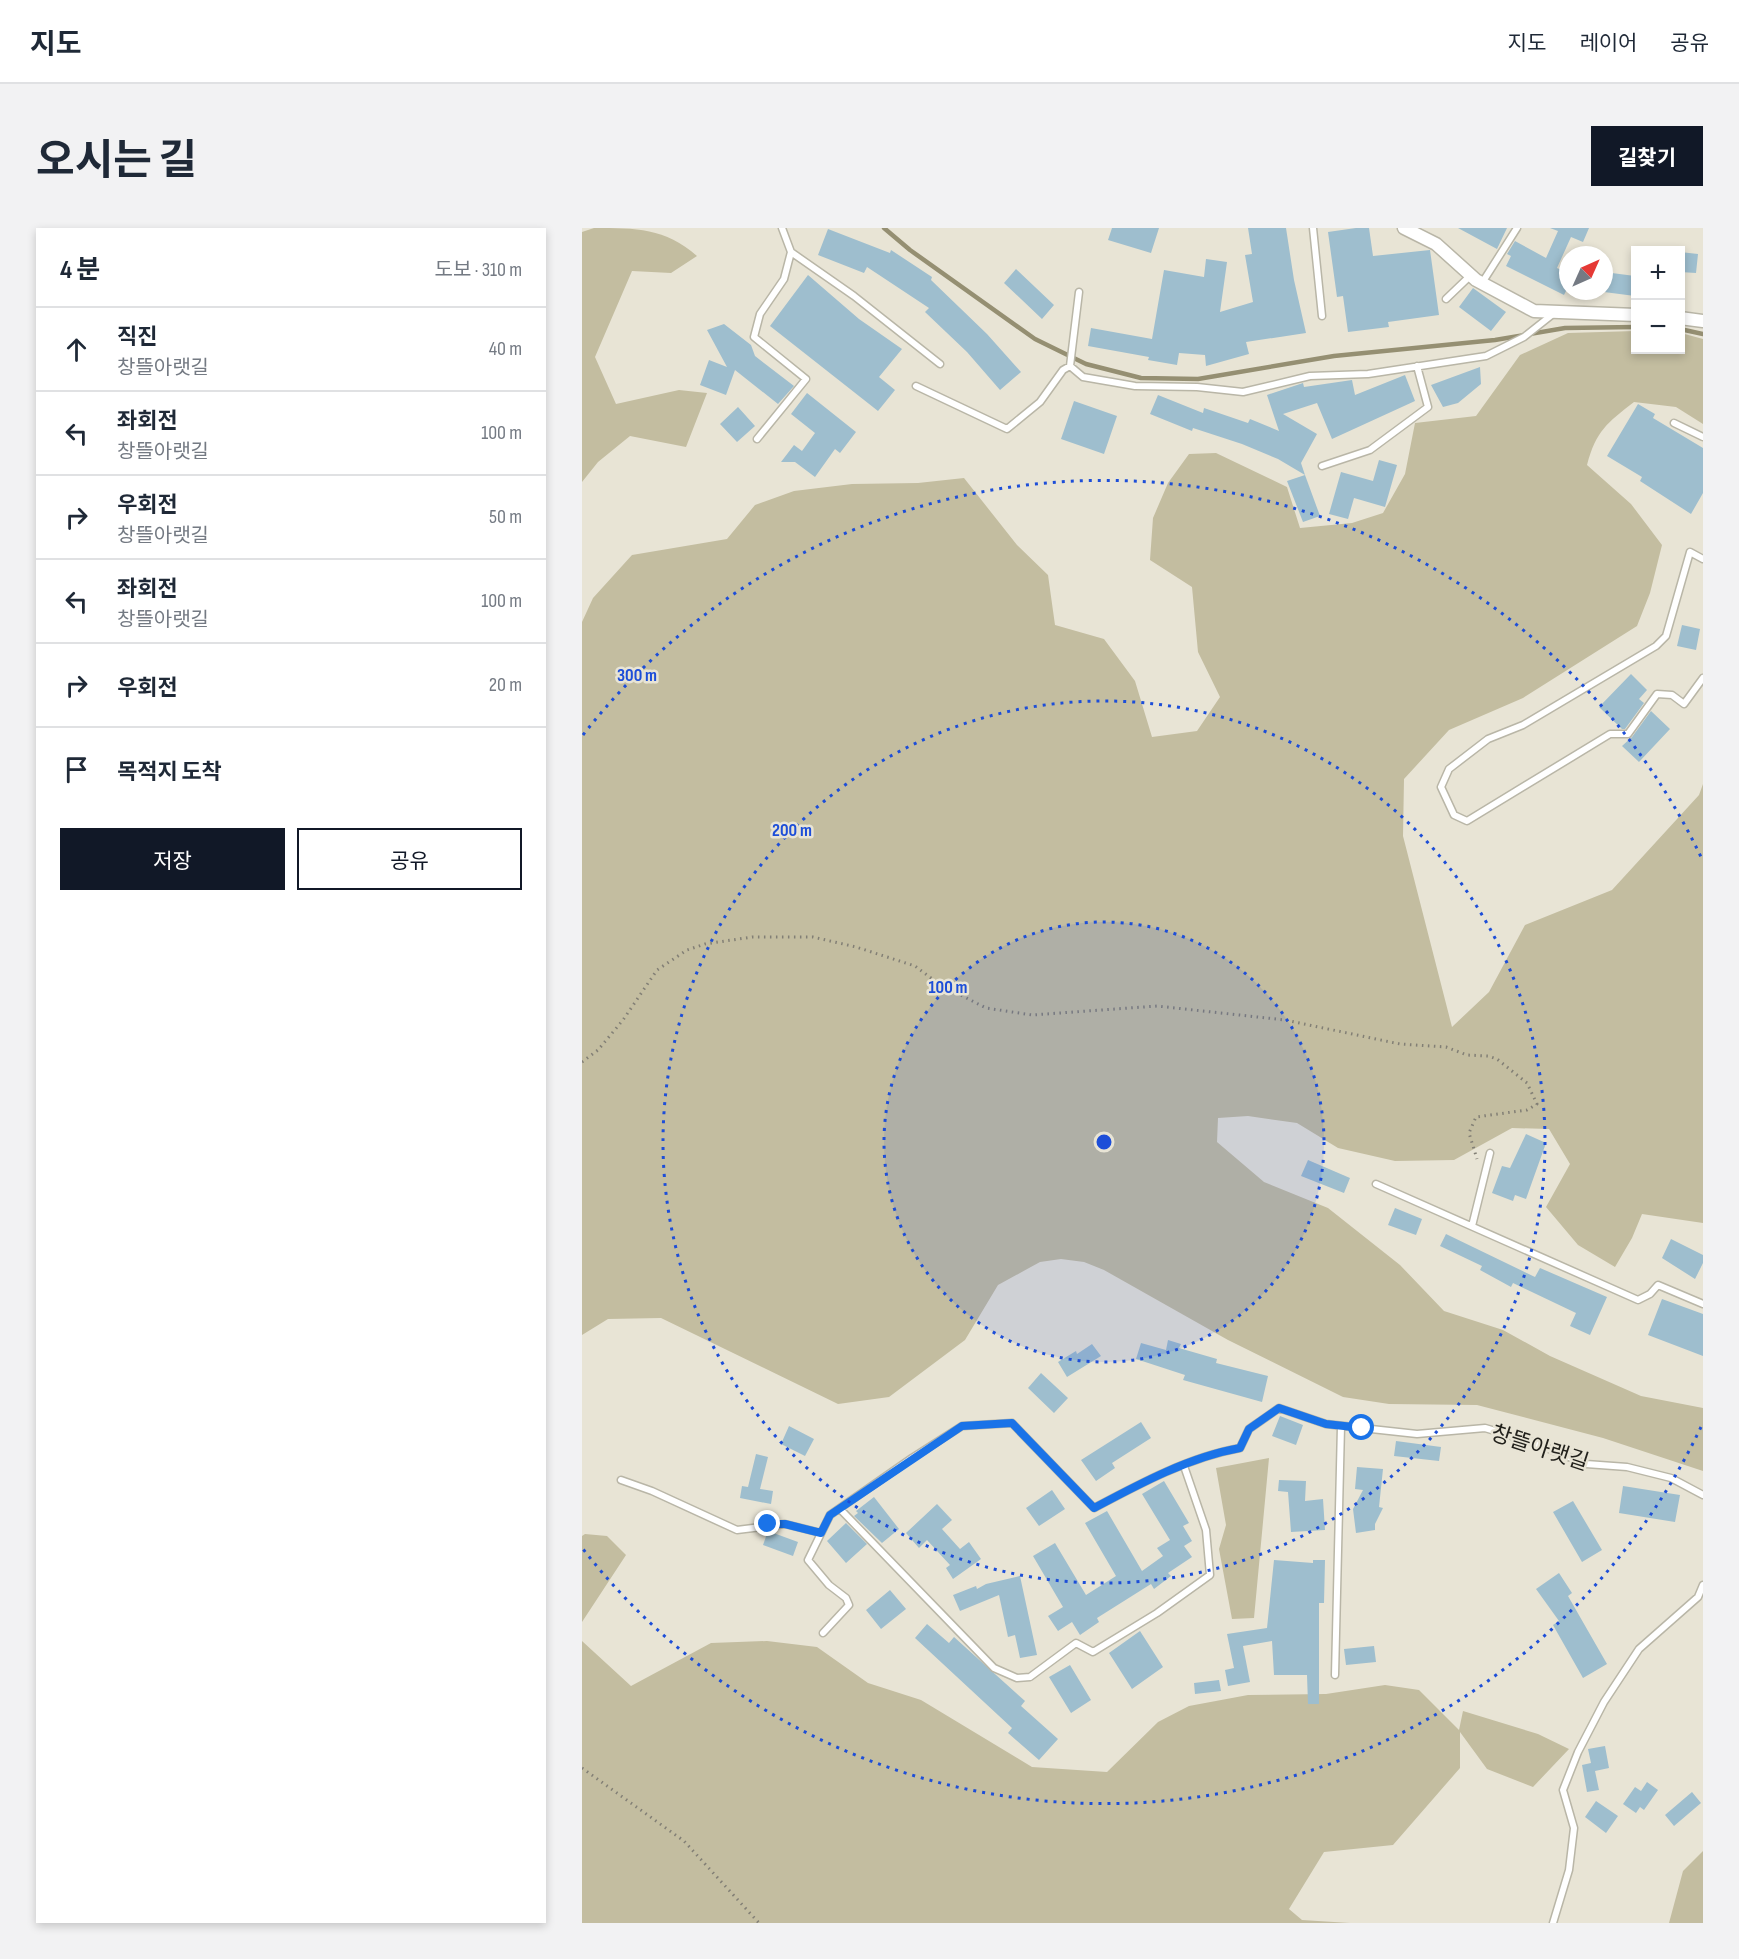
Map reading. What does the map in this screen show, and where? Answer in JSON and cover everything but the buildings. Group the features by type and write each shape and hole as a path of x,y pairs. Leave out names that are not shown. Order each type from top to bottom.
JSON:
{"street":[{"path":"1404,228 1436,244 1482,283 1534,311 1631,315"},
{"path":"1685,319 1703,321"}],"lane":[{"path":"782,228 791,252 854,296 940,364"},
{"path":"1313,228 1322,316"},
{"path":"1482,283 1517,228"},
{"path":"757,440 806,379 754,337 760,315 784,279 791,252"},
{"path":"1446,299 1471,275"},
{"path":"916,386 1007,429 1040,402 1063,370 1070,365 1079,292"},
{"path":"1070,365 1083,377 1135,386 1197,387 1244,392 1310,376 1368,374 1486,356 1524,337 1556,311"},
{"path":"1322,466 1370,450 1428,407 1416,366"},
{"path":"1674,423 1703,437"},
{"path":"1703,559 1690,552 1666,636 1656,646 1523,725 1488,739 1449,769 1441,787 1455,815 1467,821 1610,734 1628,734 1657,694 1672,695 1684,704 1703,678"},
{"path":"1472,1226 1490,1153"},
{"path":"1376,1184 1638,1300 1650,1294 1658,1285 1703,1304"},
{"name":"창뜰아랫길","path":"823,1633 849,1605 846,1598 829,1585 808,1560 830,1515 962,1426 1012,1423 1094,1508 1147,1479 1184,1466 1211,1453 1240,1448 1249,1429 1279,1408 1326,1424 1417,1434 1485,1428 1532,1442 1586,1464 1627,1467 1671,1478 1703,1495"},
{"path":"1335,1676 1341,1426"},
{"path":"840,1509 994,1668 1017,1678 1030,1677 1076,1643 1093,1652 1157,1613 1210,1575 1206,1530 1184,1466"},
{"path":"621,1480 652,1491 737,1530 785,1524 821,1533"},
{"path":"1552,1923 1569,1870 1575,1828 1563,1790 1578,1752 1604,1702 1638,1649 1698,1597 1703,1585"}],"path":[{"path":"582,1062 598,1050 623,1020 657,970 687,950 705,944 753,937 813,937 856,947 915,966 939,984 986,1008 1032,1015 1157,1006 1285,1020 1400,1044 1446,1047 1467,1055 1497,1059 1527,1083 1537,1104 1527,1110 1476,1117 1469,1132 1484,1178"},
{"path":"582,1768 684,1840 759,1923"}],"shaded area":[{"path":"594,228 637,229 661,235 697,256 671,273 632,271 595,357 616,404 679,390 707,393 686,447 630,436 598,462 582,482 582,232"},
{"path":"1631,331 1631,354 1685,354 1685,334 1703,339 1703,424 1676,407 1634,402 1604,429 1594,444 1587,465 1631,504 1662,545 1650,593 1637,626 1523,698 1449,730 1404,779 1403,836 1452,1027 1489,992 1525,925 1612,890 1699,795 1703,784 1703,1223 1642,1214 1632,1238 1615,1267 1578,1245 1546,1207 1570,1164 1549,1129 1512,1128 1454,1160 1395,1161 1338,1148 1297,1123 1248,1116 1218,1118 1217,1142 1264,1182 1328,1208 1400,1265 1444,1311 1503,1330 1550,1356 1641,1396 1703,1408 1703,1471 1603,1438 1477,1405 1389,1404 1343,1397 1228,1340 1104,1270 1084,1262 1061,1259 1040,1262 998,1285 965,1340 889,1397 838,1404 661,1318 608,1319 582,1335 582,622 593,598 632,555 727,539 755,505 794,491 852,484 918,483 964,478 1017,545 1048,575 1055,625 1104,639 1135,681 1152,737 1197,731 1220,697 1198,652 1192,587 1150,560 1153,518 1168,483 1189,454 1216,453 1287,487 1300,528 1352,523 1383,513 1405,474 1415,423 1476,416 1520,355 1568,333"},
{"path":"1269,1458 1254,1618 1232,1619 1219,1549 1226,1525 1216,1468"},
{"path":"585,1534 607,1536 626,1555 582,1622 582,1536"},
{"path":"582,1641 631,1686 711,1643 767,1641 817,1647 868,1683 921,1700 1032,1767 1107,1772 1158,1722 1189,1706 1248,1695 1326,1694 1385,1685 1419,1690 1459,1730 1463,1711 1538,1734 1569,1749 1533,1787 1487,1769 1460,1732 1460,1768 1393,1845 1324,1852 1289,1909 1302,1920 1350,1923 582,1923"},
{"path":"1703,1851 1703,1923 1669,1923 1683,1871"}],"waterway":[{"path":"884,228 910,250 1035,339 1086,364 1141,378 1198,379 1334,356 1495,340 1565,328 1631,327"},
{"path":"1685,330 1703,334"}],"route":[{"path":"768,1524 785,1524 821,1533 830,1515 962,1426 1012,1423 1094,1508 1147,1479 1162,1476 1211,1453 1240,1448 1249,1429 1279,1408 1326,1424 1362,1428"}]}
